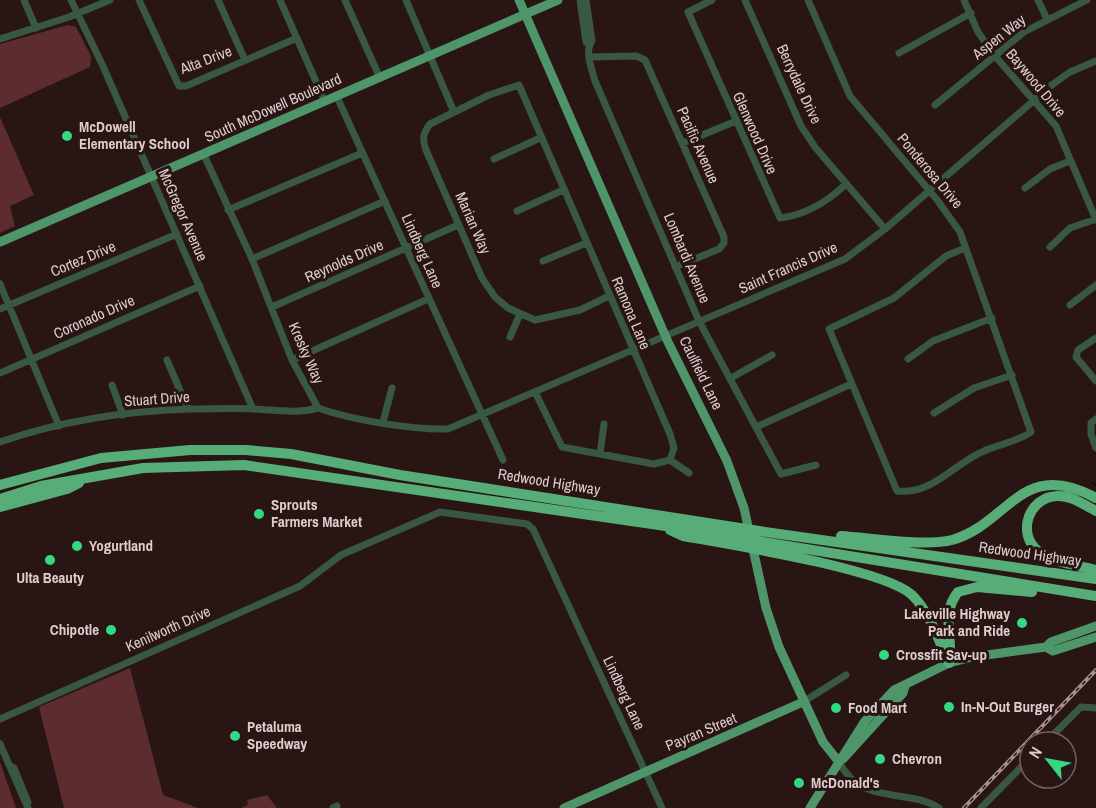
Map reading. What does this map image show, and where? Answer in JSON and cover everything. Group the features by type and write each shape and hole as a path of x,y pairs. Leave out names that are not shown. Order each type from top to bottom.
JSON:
{"highway":[{"name":"Redwood Highway","path":"0,485 64,466 138,453 190,450 269,452 759,531 1096,579"},
{"path":"0,479 55,464 64,466"},
{"name":"Redwood Highway","path":"0,499 42,486 143,468 244,465 659,525 1096,596"},
{"path":"0,507 67,489 90,477"},
{"path":"759,531 942,542 969,532 1013,498 1033,489 1066,486 1096,498"},
{"path":"1096,511 1069,497 1050,497 1034,506 1028,518 1027,528 1032,544 1043,555 1096,570"},
{"path":"659,525 683,536 801,560 885,580 902,587 914,596 923,608 949,663"},
{"path":"949,663 953,646 948,617 954,598 963,589 976,587 1096,596"}],"main road":[{"name":"Caulfield Lane","path":"519,0 666,335 727,461 744,507 772,627 803,702 823,742 839,762"},
{"name":"South McDowell Boulevard","path":"0,242 558,0"},
{"path":"810,808 839,762 852,752 903,693 905,686 949,663 972,657 1046,647 1051,642 1096,626"},
{"path":"1046,647 1053,651 1096,637"},
{"name":"Payran Street","path":"564,808 803,702"}],"street":[{"path":"24,0 36,28"},
{"name":"McGregor Avenue","path":"71,0 102,64 253,409"},
{"path":"0,39 76,14 110,0"},
{"name":"Alta Drive","path":"139,0 179,86 186,86 297,38"},
{"path":"218,0 245,60"},
{"path":"280,0 325,102"},
{"path":"345,0 380,78"},
{"path":"406,0 454,112"},
{"name":"Lombardi Avenue","path":"580,0 586,42 589,45"},
{"name":"Lombardi Avenue","path":"586,0 592,41 589,45 589,57 595,81 699,321 781,474 816,465"},
{"name":"Glenwood Drive","path":"712,0 688,12 780,218 812,210 831,198 846,184"},
{"name":"Berrydale Drive","path":"745,0 801,126 885,229"},
{"name":"Ponderosa Drive","path":"808,0 850,96 952,218 992,318 1031,432 982,451 930,486 910,492 897,491 851,384"},
{"name":"Baywood Drive","path":"964,0 978,32 995,56 1056,126 1096,219"},
{"path":"1038,0 1047,19"},
{"name":"Aspen Way","path":"935,105 1024,32 1086,0"},
{"path":"899,53 971,13"},
{"name":"Pacific Avenue","path":"589,57 636,56 645,60 683,143 724,243 719,249 675,267"},
{"name":"Saint Francis Drive","path":"481,416 845,259 885,229 1034,99 1070,72 1096,61"},
{"name":"Ramona Lane","path":"454,112 519,85 562,190 670,434 674,448 670,460"},
{"name":"Lindberg Lane","path":"337,96 502,460"},
{"name":"Marian Way","path":"454,112 430,124 424,131 423,141 482,278 495,297 520,314 535,320 557,317 580,310 609,296"},
{"path":"683,143 736,121"},
{"path":"494,159 540,138"},
{"path":"228,210 362,153"},
{"name":"Kresky Way","path":"204,154 252,260 292,360 318,408 341,416 426,430 448,429 481,416"},
{"path":"1025,188 1050,169 1070,161"},
{"path":"517,211 562,190"},
{"path":"252,260 385,201"},
{"path":"1050,247 1070,228 1096,219"},
{"name":"Reynolds Drive","path":"272,307 458,225"},
{"name":"Cortez Drive","path":"0,309 177,234"},
{"path":"543,261 586,243"},
{"path":"756,427 851,384 829,329 894,298 946,255 964,248"},
{"path":"0,284 59,426"},
{"path":"1070,305 1096,285"},
{"name":"Coronado Drive","path":"0,373 200,286"},
{"path":"292,360 428,299"},
{"path":"510,337 520,314"},
{"path":"908,359 933,341 992,318"},
{"path":"1096,338 1078,350 1076,357 1096,381"},
{"path":"730,378 772,355"},
{"path":"167,360 188,409"},
{"path":"934,413 974,388 1012,375"},
{"path":"112,385 123,415"},
{"path":"384,422 392,388"},
{"path":"535,392 562,447 571,451 654,464 670,460 689,473"},
{"name":"Stuart Drive","path":"0,442 59,426 123,415 188,409 253,409 300,413 318,408"},
{"path":"1096,419 1091,423 1091,434 1096,448"},
{"path":"600,454 604,424"},
{"name":"Kenilworth Drive","path":"0,719 300,586 341,555 440,512 530,526"},
{"name":"Lindberg Lane","path":"530,526 662,808"},
{"name":"Payran Street","path":"803,702 846,675"},
{"path":"1058,730 1079,708 1085,705 1096,708"},
{"path":"0,744 28,808"},
{"name":"Caulfield Lane","path":"839,762 859,779 889,795 917,800 939,808"},
{"path":"981,808 1018,770"}],"shaded area":[{"path":"68,25 76,27 91,56 90,67 0,108 0,44"},
{"path":"0,117 34,195 10,206 15,226 0,233"},
{"path":"130,668 163,795 198,808 64,808 39,707"},
{"path":"0,762 16,808 0,808"},
{"path":"267,795 277,808 241,808 248,805 247,800"}],"waterway":[{"path":"1092,483 1096,485"}],"railway":[{"path":"964,808 1096,670"}],"place":[{"name":"McDowell Elementary School","path":"67,136"},
{"name":"Sprouts Farmers Market","path":"259,514"},
{"name":"Yogurtland","path":"77,546"},
{"name":"Ulta Beauty","path":"50,560"},
{"name":"Lakeville Highway Park and Ride","path":"1022,623"},
{"name":"Chipotle","path":"111,630"},
{"name":"Crossfit Sav-up","path":"884,655"},
{"name":"In-N-Out Burger","path":"949,707"},
{"name":"Food Mart","path":"836,708"},
{"name":"Petaluma Speedway","path":"235,736"},
{"name":"Chevron","path":"880,759"},
{"name":"McDonald's","path":"799,783"}]}
